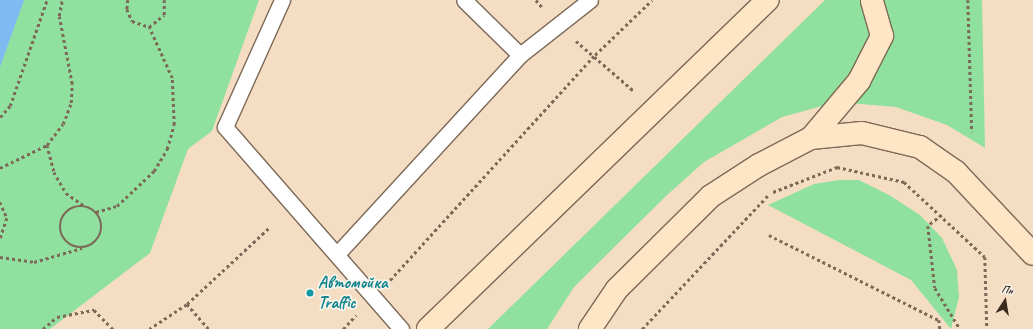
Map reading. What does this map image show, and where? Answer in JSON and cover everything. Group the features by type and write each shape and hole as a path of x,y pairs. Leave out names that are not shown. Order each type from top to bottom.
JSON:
{"street":[{"path":"428,329 768,0"},
{"path":"811,138 859,81 882,36 872,0"},
{"path":"590,329 617,289 711,196 759,165 811,138 862,133 920,147 956,172 1033,254"}],"lane":[{"path":"282,0 225,127 338,253 401,329"},
{"path":"464,0 520,55"},
{"path":"338,253 520,55 590,0"}],"path":[{"path":"0,117 10,106 47,0"},
{"path":"0,168 47,145 63,124 71,103 72,84 59,16 62,0"},
{"path":"96,212 117,206 154,171 167,148 174,125 172,78 149,27 132,21 127,9 128,0"},
{"path":"149,27 164,15 164,0"},
{"path":"343,329 595,55 652,0"},
{"path":"968,0 972,132"},
{"path":"595,55 641,97"},
{"path":"0,257 34,262 83,248 100,237 102,224 96,212 84,206 66,193 54,172 47,145"},
{"path":"642,329 770,193 837,167 904,182 942,214 985,257 987,329"},
{"path":"0,202 6,218 0,240"},
{"path":"83,248 64,240 60,226 65,213 84,206"},
{"path":"942,214 928,226 935,288 960,329"},
{"path":"149,329 187,304 270,227"},
{"path":"769,234 940,320 940,329"},
{"path":"187,304 209,329"},
{"path":"43,329 57,317 94,310 113,329"}],"green space":[{"path":"0,0 259,0 212,131 188,149 150,253 50,329 0,329"},
{"path":"825,0 982,0 985,148 947,125 896,107 837,102 782,117 704,162 666,196 574,287 547,329 488,329"},
{"path":"839,180 859,180 889,195 920,215 942,238 957,270 959,297 951,329 911,280 768,205 814,184"}],"water":[{"path":"0,0 24,0 0,67"}],"place":[{"name":"Автомойка Traffic","path":"310,293"}]}
